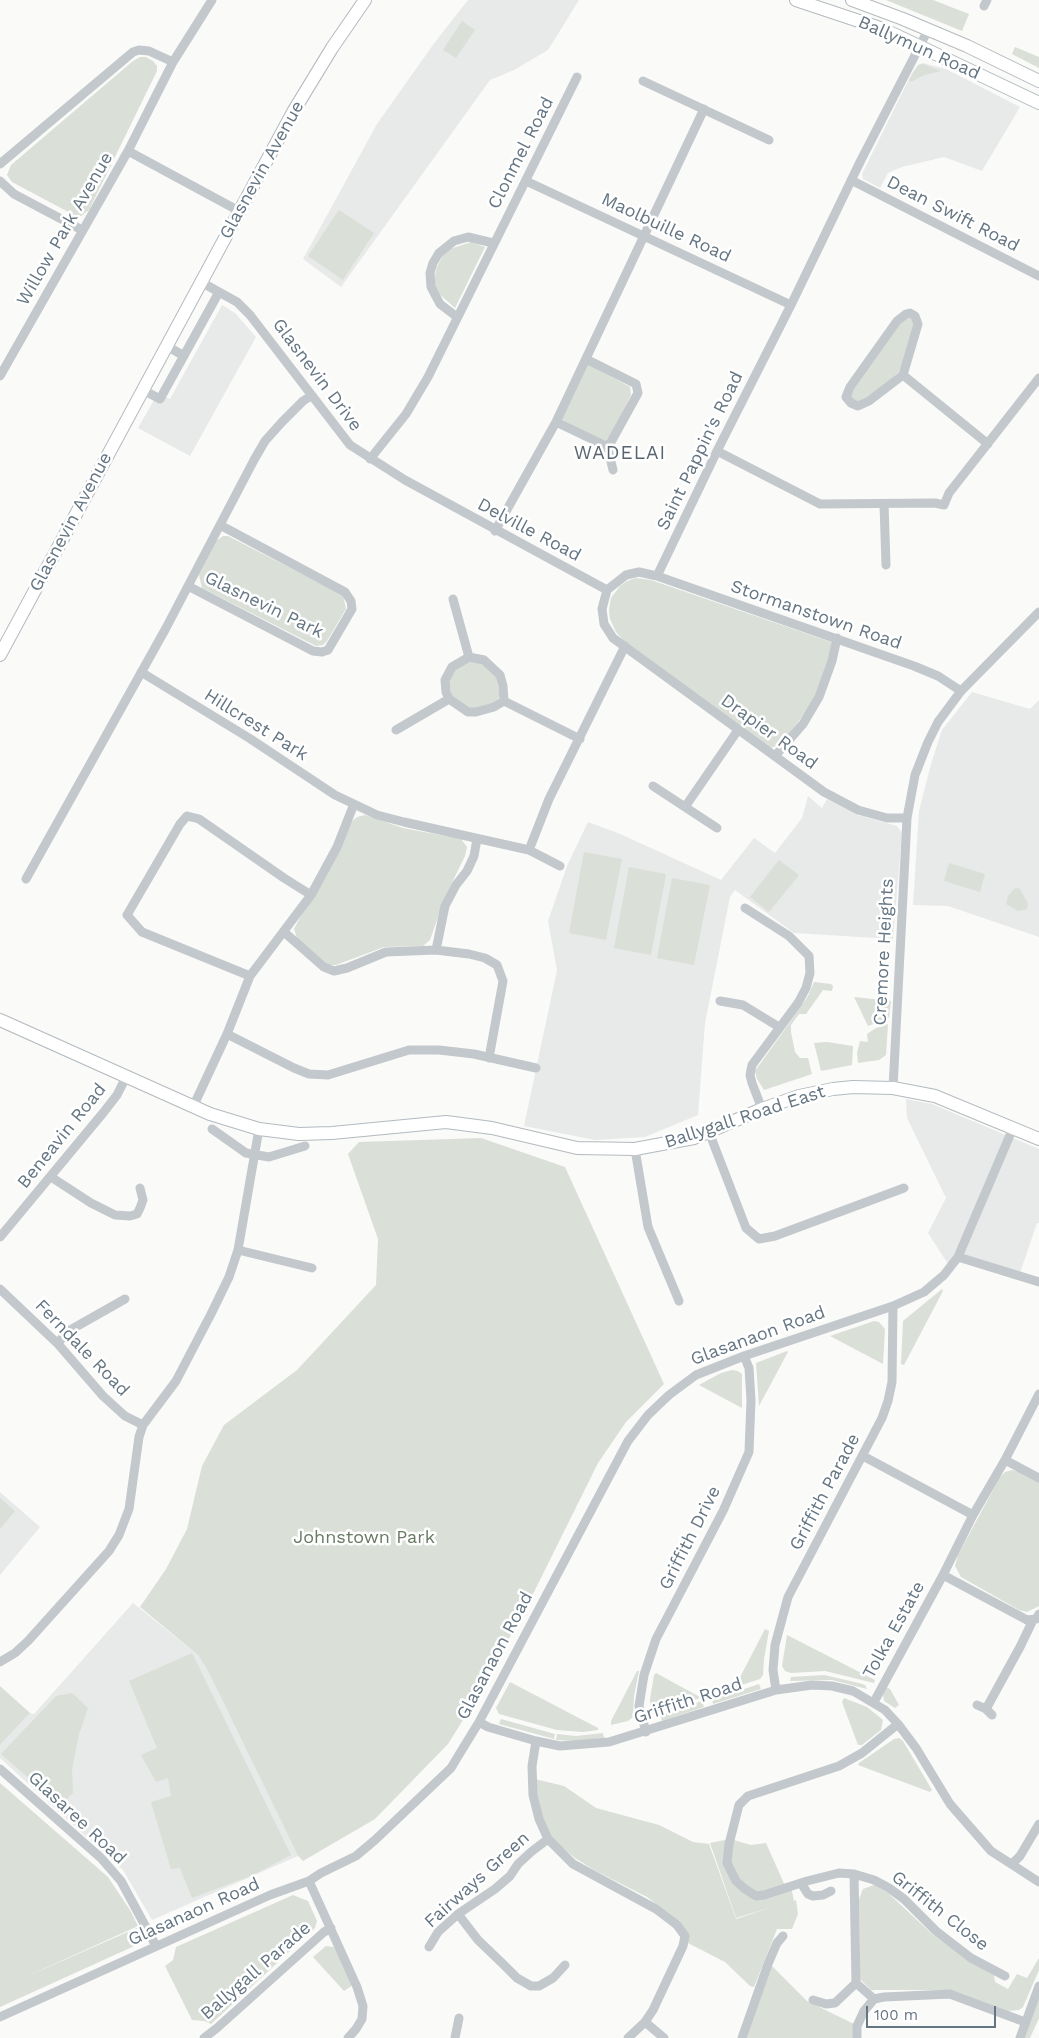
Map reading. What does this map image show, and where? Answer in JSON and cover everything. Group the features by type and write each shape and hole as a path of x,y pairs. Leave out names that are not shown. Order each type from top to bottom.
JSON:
{"main road":[{"name":"Glasnevin Avenue","path":"0,655 239,211 315,75 365,0"},
{"name":"Ballymun Road","path":"796,0 821,4 877,27 1039,103"},
{"name":"Ballymun Road","path":"852,0 928,30 1039,81"},
{"name":"Ballygall Road East","path":"0,1020 210,1114 258,1129 299,1134 332,1133 446,1122 492,1128 577,1148 635,1149 671,1143 710,1132 762,1109 799,1096 853,1087 893,1088 935,1096 1039,1139"}],"street":[{"name":"Willow Park Avenue","path":"0,376 128,151 173,62 212,0"},
{"name":"Saint Pappin's Road","path":"657,576 717,452 792,305 851,180 928,30"},
{"path":"0,164 133,52 139,50 149,51 173,62"},
{"name":"Clonmel Road","path":"370,459 406,414 428,377 577,77"},
{"path":"643,81 769,140"},
{"path":"495,531 556,422 704,109"},
{"name":"Willow Park Avenue","path":"128,151 239,211"},
{"name":"Dean Swift Road","path":"851,180 1039,276"},
{"path":"0,181 14,194 82,230"},
{"name":"Maolbuille Road","path":"526,181 792,305"},
{"path":"457,318 440,304 431,287 430,274 433,263 439,253 454,241 468,237 493,243"},
{"name":"Glasnevin Drive","path":"201,282 237,302 250,315 350,445 370,459 437,498"},
{"path":"143,390 160,399 219,292"},
{"path":"910,313 915,316 918,324 903,375 869,401 858,406 851,403 846,397 850,387 897,321 910,313"},
{"path":"167,346 184,356"},
{"path":"556,422 604,445 607,444 611,442 638,393 636,384 586,359"},
{"path":"903,375 988,444"},
{"path":"717,452 820,504 935,503 944,505 949,493 1039,378"},
{"name":"Glasnevin Park","path":"26,879 266,441 303,401 311,396"},
{"path":"607,444 613,470"},
{"name":"Delville Road","path":"437,498 607,590"},
{"path":"884,504 886,565"},
{"name":"Glasnevin Park","path":"188,586 313,651 322,652 328,650 352,609 351,601 345,592 220,525"},
{"path":"528,850 549,799 625,646 613,638 604,624 602,610 607,590 626,575 639,572 657,576"},
{"name":"Stormanstown Road","path":"657,576 698,592 838,638 938,676 961,691"},
{"path":"453,599 469,657"},
{"name":"Cremore Heights","path":"893,1088 907,818 914,775 938,722 961,691 1039,612"},
{"path":"775,756 803,724 819,698 838,638"},
{"name":"Drapier Road","path":"625,646 824,792 858,810 887,818 907,818"},
{"path":"469,657 484,660 500,675 504,701 486,710 468,712 449,699 445,680 452,667 469,657"},
{"name":"Hillcrest Park","path":"141,672 249,738 335,795 377,815 528,850 560,866"},
{"path":"396,730 449,699"},
{"path":"504,701 580,738"},
{"path":"685,808 738,730"},
{"path":"653,786 717,828"},
{"path":"193,1107 250,976 312,895 338,847 354,804"},
{"path":"250,976 142,932 127,916 180,824 187,816 199,819 284,878 312,895"},
{"path":"436,950 445,906 456,885 467,871 474,856 477,839"},
{"path":"745,908 789,936 809,956 810,973 806,988 798,1003 752,1066 750,1075 762,1109"},
{"path":"284,932 324,967 334,971 348,968 386,952 436,950 469,954 485,958 497,965 502,974 503,981 489,1058"},
{"path":"720,1001 743,1005 779,1027"},
{"path":"226,1034 309,1074 328,1075 387,1055 409,1050 439,1050 474,1054 536,1068"},
{"name":"Beneavin Road","path":"0,1237 118,1095 126,1077"},
{"name":"Glasanaon Road","path":"0,2017 270,1895 310,1881 321,1873 356,1856 451,1768 479,1722 628,1441 648,1415 686,1381 696,1375 744,1356 893,1306 924,1292 944,1275 958,1257 1013,1128"},
{"path":"212,1129 246,1153 268,1157 305,1146"},
{"path":"0,1662 15,1653 28,1641 109,1550 119,1535 129,1509 139,1437 143,1425 176,1381 211,1314 238,1250 258,1129"},
{"path":"710,1132 746,1228 759,1239 783,1233 904,1188"},
{"path":"635,1149 648,1227 679,1302"},
{"path":"51,1177 91,1202 115,1214 130,1216 137,1214 140,1208 142,1200 140,1188"},
{"path":"238,1250 312,1268"},
{"path":"958,1257 1039,1282"},
{"name":"Ferndale Road","path":"0,1289 58,1344 103,1396 125,1416 143,1425"},
{"path":"58,1344 65,1333 125,1299"},
{"name":"Griffith Parade","path":"776,1690 773,1670 775,1645 780,1620 788,1597 882,1418 892,1382 893,1306"},
{"name":"Griffith Drive","path":"646,1732 639,1706 644,1675 656,1639 723,1511 749,1452 751,1400 749,1368 744,1356"},
{"name":"Tolka Estate","path":"874,1702 1039,1394"},
{"path":"862,1456 973,1515"},
{"path":"1005,1460 1039,1478"},
{"name":"Tolka Estate","path":"943,1574 1027,1620 1036,1617"},
{"name":"Tolka Estate","path":"976,1705 989,1712 1036,1617"},
{"name":"Griffith Road","path":"479,1722 488,1727 560,1746 609,1742 776,1690 812,1685 832,1686 853,1691 885,1710 898,1724 916,1748 950,1804 991,1851 1039,1882"},
{"name":"Griffith Close","path":"898,1724 862,1753 839,1766 748,1796 739,1805 729,1844 727,1863 736,1880 756,1896 839,1873 854,1874 874,1880 889,1888 904,1900 936,1931 971,1958 1006,1976"},
{"path":"536,1741 532,1766 533,1795 539,1819 548,1839 574,1864 656,1909 677,1925 685,1936 680,1953 653,2010 645,2022 628,2038"},
{"name":"Glasaree Road","path":"0,1769 102,1858 121,1881 156,1946"},
{"path":"1013,1864 1020,1856 1039,1824"},
{"name":"Fairways Green","path":"430,1947 438,1932 458,1914 495,1889 510,1876 518,1864 548,1839"},
{"path":"854,1874 856,1983 874,1999"},
{"path":"310,1881 357,1987 363,2006 362,2019 356,2030 348,2038"},
{"path":"801,1883 808,1894 814,1896 823,1895 831,1891"},
{"path":"458,1914 478,1940 517,1978 531,1986 539,1986 553,1978 565,1965"},
{"name":"Ballygall Parade","path":"204,2038 218,2028 324,1932 331,1928"},
{"path":"742,2038 768,1964 777,1943 783,1936"},
{"path":"813,2000 826,2004 835,2003 856,1983"},
{"path":"1020,2038 1039,1986"},
{"path":"857,2038 857,2026 864,2011 874,1999 934,1993 950,1994 1025,2022"},
{"path":"455,2038 459,2018"},
{"path":"645,2022 664,2038"}],"shaded area":[{"path":"468,0 579,0 548,50 514,70 490,80 341,287 303,259 377,124 435,42"},
{"path":"923,63 946,69 1020,107 982,171 944,157 902,167 888,173 880,188 863,179 862,174 912,73 918,65"},
{"path":"222,305 235,313 256,337 190,456 138,428 158,393 170,399"},
{"path":"972,692 1030,709 1039,700 1039,937 948,906 913,905 919,811 931,764 942,730"},
{"path":"808,796 822,808 827,799 858,815 897,826 902,833 893,939 794,933 735,890 730,897 705,1023 698,1115 645,1137 595,1140 524,1126 557,970 548,921 567,866 588,822 618,833 721,880 754,838 775,853 802,818"},
{"path":"906,1099 932,1104 1039,1149 1039,1223 1037,1223 1019,1276 958,1257 950,1267 928,1233 946,1198 907,1118"},
{"path":"0,1492 40,1527 0,1575"},
{"path":"133,1603 198,1655 208,1671 298,1856 152,1920 123,1870 0,1758 0,1745 30,1713 34,1714"}],"green space":[{"path":"886,0 933,0 969,14 962,31"},
{"path":"462,21 475,30 456,58 443,50"},
{"path":"1015,47 1039,57 1039,68 1012,54"},
{"path":"140,57 146,57 153,61 157,66 157,71 89,210 81,216 74,215 12,182 7,175 11,165"},
{"path":"923,64 941,71 924,75 911,82 909,80 918,65"},
{"path":"339,210 374,233 343,280 308,256"},
{"path":"471,242 485,247 455,308 436,291 434,279 437,267 444,253"},
{"path":"911,310 916,311 918,317 915,334 899,372 882,387 857,404 849,403 850,383"},
{"path":"587,363 630,387 631,395 610,438 603,441 560,419"},
{"path":"223,536 228,536 343,595 346,609 323,645 316,646 202,588 199,575 216,541"},
{"path":"636,578 651,580 831,642 825,678 809,707 791,732 777,746 770,748 623,640 616,632 610,619 611,598 620,586"},
{"path":"468,661 483,662 495,673 500,694 498,700 491,705 481,708 465,708 452,698 449,683 451,675 455,669"},
{"path":"365,815 403,828 461,839 467,847 465,856 445,897 430,940 423,946 384,947 336,965 329,965 297,938 294,929 350,823 357,817"},
{"path":"584,852 622,859 606,940 569,933"},
{"path":"779,860 799,875 769,912 750,897"},
{"path":"949,863 985,874 980,892 944,881"},
{"path":"629,867 666,874 651,955 614,948"},
{"path":"672,878 710,885 694,965 657,958"},
{"path":"1019,888 1028,903 1027,909 1018,911 1006,904 1008,896 1014,889"},
{"path":"814,982 831,984 833,986 832,991 823,990 806,1014 799,1014 791,1025 795,1052 800,1058 808,1058 812,1074 764,1090 757,1079 755,1071 808,996"},
{"path":"854,997 891,1001 889,1018 868,1026"},
{"path":"888,1024 886,1055 879,1060 858,1063 857,1053 860,1041 868,1042 867,1034 876,1028"},
{"path":"827,1042 853,1046 852,1065 821,1071 814,1043"},
{"name":"Johnstown Park","path":"481,1138 565,1167 664,1384 626,1422 598,1463 533,1594 481,1691 448,1744 375,1819 303,1861 298,1856 208,1671 198,1655 140,1607 166,1569 187,1529 202,1466 224,1425 297,1370 376,1285 378,1239 348,1154 359,1142"},
{"path":"942,1289 943,1291 904,1365 901,1364 903,1321"},
{"path":"874,1321 879,1322 885,1329 883,1364 830,1336"},
{"path":"788,1352 759,1406 756,1363"},
{"path":"732,1370 742,1374 742,1408 699,1385 721,1373"},
{"path":"1012,1470 1021,1472 1039,1482 1039,1606 1027,1612 1019,1610 961,1577 955,1566 958,1555 1000,1477 1005,1472"},
{"path":"0,1498 15,1511 0,1529"},
{"path":"765,1629 769,1631 763,1675 760,1679 735,1687"},
{"path":"787,1635 875,1680 874,1683 825,1671 791,1673 785,1671 782,1666"},
{"path":"192,1653 291,1855 253,1875 192,1898 180,1868 171,1869 151,1802 171,1796 168,1778 156,1782 141,1755 157,1748 129,1681"},
{"path":"637,1671 639,1671 634,1696 633,1717 628,1721 611,1725 611,1721"},
{"path":"656,1673 700,1698 659,1712 651,1710 650,1699"},
{"path":"824,1675 859,1683 865,1685 867,1689 832,1680 790,1681 791,1677"},
{"path":"510,1682 598,1728 598,1730 583,1732 557,1730 499,1714 496,1708"},
{"path":"759,1684 761,1689 713,1704 712,1700"},
{"path":"0,1686 30,1713 0,1745"},
{"path":"886,1687 890,1689 899,1705 895,1708 884,1701 883,1694"},
{"path":"72,1693 88,1708 79,1734 72,1769 73,1793 60,1805 1,1754 56,1696"},
{"path":"844,1698 867,1707 883,1720 881,1730 862,1745 858,1745 842,1702"},
{"path":"702,1701 704,1707 662,1721 660,1715"},
{"path":"501,1719 555,1734 554,1739 499,1724"},
{"path":"603,1733 604,1738 577,1741 556,1740 557,1734 576,1736"},
{"path":"899,1738 903,1741 932,1790 930,1792 858,1765 894,1739"},
{"path":"535,1779 564,1786 596,1808 659,1825 693,1842 709,1844 736,1919 772,1907 736,1918 710,1843 730,1839 751,1845 766,1843 786,1888 791,1887 794,1901 796,1900 798,1914 792,1929 777,1929 754,1987 750,1986 725,1962 688,1943 688,1933 681,1923 647,1897 594,1870 575,1858 551,1838 540,1818"},
{"path":"0,1783 108,1877 130,1910 138,1926 19,1980 139,1927 141,1943 0,2007"},
{"path":"874,1885 888,1893 932,1934 969,1961 994,1975 995,1982 1008,1989 1017,1974 1027,1978 1039,1958 1039,1970 1023,2007 1019,2010 1008,2011 952,1990 871,1990 860,1979 859,1899 863,1889"},
{"path":"293,1895 308,1901 317,1921 315,1928 211,2024 192,2020 165,1966 173,1960 176,1947"},
{"path":"326,1946 334,1947 353,1985 344,1991 313,1957"},
{"path":"769,1963 807,2001 854,2024 854,2038 743,2038"},
{"path":"1039,1998 1039,2018 1030,2038 1023,2038"}],"district":[{"name":"WADELAI","path":"620,453"}]}
